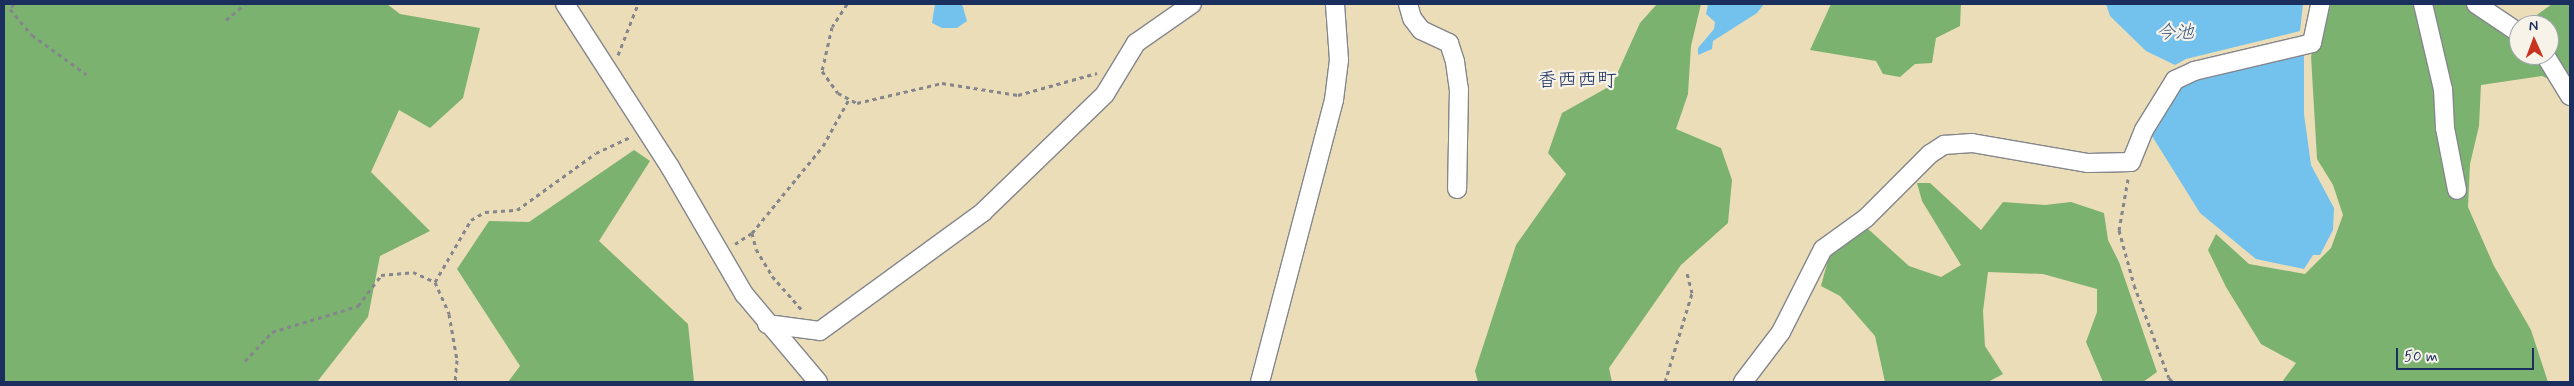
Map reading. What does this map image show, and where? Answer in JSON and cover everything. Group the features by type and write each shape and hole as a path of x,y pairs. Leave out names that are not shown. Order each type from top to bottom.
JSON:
{"street":[{"path":"565,4 646,130 744,294 767,324 818,382"},
{"path":"767,324 820,331 983,212 1105,94 1136,43 1192,4"},
{"path":"1260,382 1333,109 1339,60 1334,4"},
{"path":"1408,4 1412,18 1421,30 1449,43 1455,62 1459,89 1458,189"},
{"path":"1743,382 1781,332 1823,249 1866,218 1930,154 1944,145 1998,145 2073,161 2131,162 2144,130 2175,80 2194,72 2312,43 2320,4"},
{"path":"2423,4 2443,88 2446,128 2457,190"},
{"path":"2476,4 2509,26"},
{"path":"2551,65 2570,96"}],"path":[{"path":"14,4 10,9 32,36 86,74"},
{"path":"226,20 245,4"},
{"path":"610,74 638,4"},
{"path":"847,4 832,28 822,71 838,93 856,104 942,83 1018,95 1123,64"},
{"path":"721,253 752,233 823,146 849,98"},
{"path":"435,282 471,220 485,212 517,210 596,153 646,130"},
{"path":"2131,162 2119,230 2134,285 2168,378 2173,382"},
{"path":"752,233 756,250 772,276 820,331"},
{"path":"245,361 272,332 358,306 381,276 413,272 435,282 449,314 457,360 455,382"},
{"path":"1665,382 1692,293 1687,273"}],"green space":[{"path":"4,4 387,4 400,14 480,28 463,98 430,128 399,110 371,172 430,231 380,256 368,317 317,382 4,382"},
{"path":"1657,4 1701,4 1691,46 1688,94 1676,129 1721,148 1732,180 1728,223 1681,265 1609,368 1612,382 1478,382 1475,371 1516,245 1566,174 1548,153 1562,113 1612,85 1640,23"},
{"path":"1831,4 1961,4 1960,26 1936,38 1932,63 1915,64 1900,77 1883,74 1876,61 1810,50"},
{"path":"2331,4 2484,4 2482,19 2509,34 2509,65 2559,65 2559,15 2537,15 2552,4 2570,4 2570,89 2542,76 2481,85 2479,126 2470,164 2468,207 2494,266 2531,330 2548,382 2282,382 2296,363 2261,344 2226,287 2208,250 2216,234 2249,264 2305,274 2331,248 2343,215 2333,185 2317,159 2311,56"},
{"path":"634,150 650,161 599,241 688,324 694,382 508,382 520,366 457,269 489,221 529,222"},
{"path":"1917,183 1930,183 1981,230 2003,202 2045,205 2071,202 2104,213 2108,240 2119,262 2157,372 2143,382 2103,382 2086,342 2097,312 2097,289 2043,274 1988,272 1983,311 1985,346 2003,374 1988,382 1885,382 1875,336 1840,296 1821,286 1829,256 1867,228 1909,266 1941,277 1961,265 1922,201"}],"water":[{"path":"935,4 962,4 967,21 957,28 942,28 932,23"},
{"path":"1708,4 1764,4 1757,13 1713,41 1712,49 1698,55 1698,48 1714,29 1715,22 1706,14"},
{"name":"今池","path":"2106,4 2303,4 2300,31 2186,59 2175,65 2146,51 2110,16"},
{"path":"2304,53 2304,114 2311,165 2334,208 2333,230 2320,255 2313,255 2304,269 2256,259 2200,213 2152,136 2165,110 2186,81"}],"district":[{"name":"香西西町","path":"1577,80"}]}
